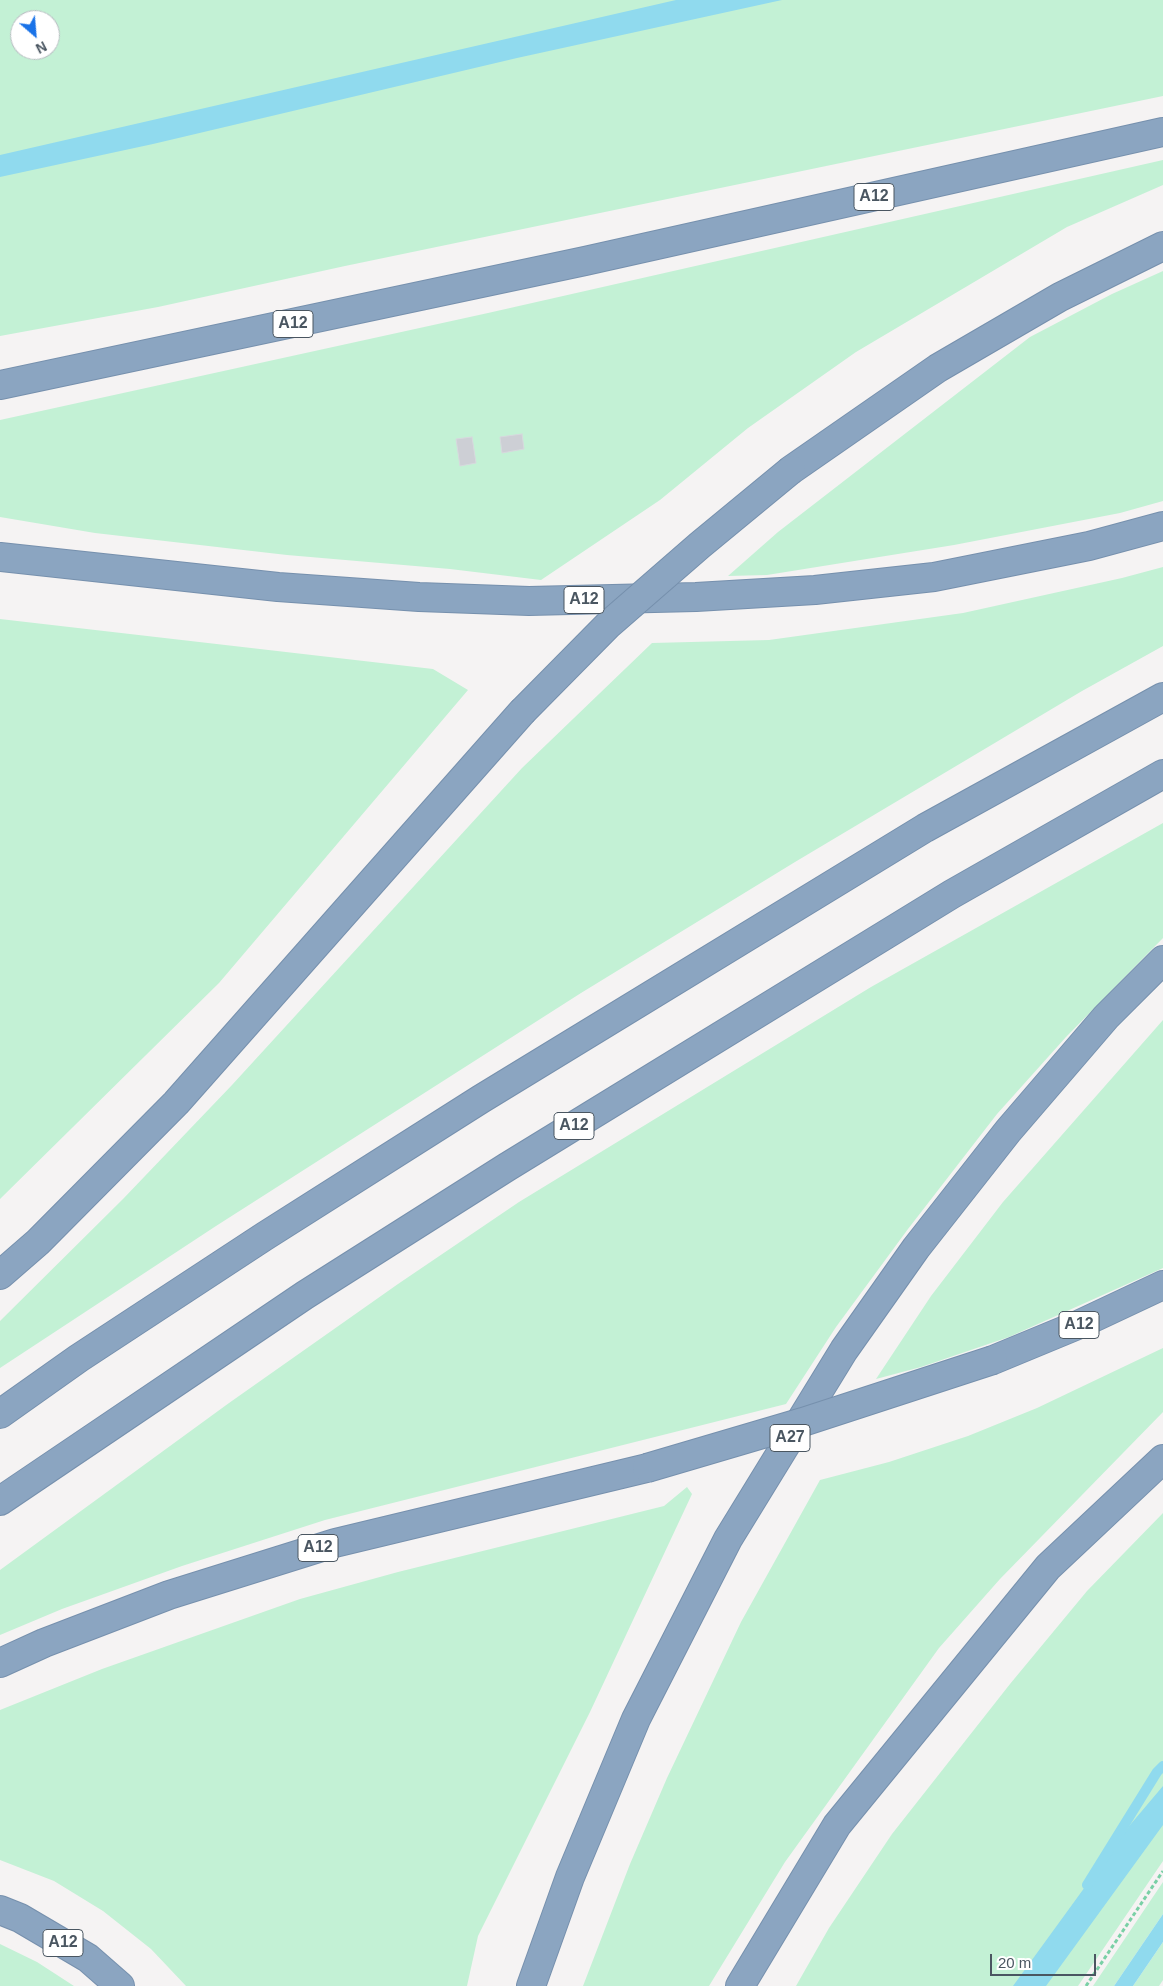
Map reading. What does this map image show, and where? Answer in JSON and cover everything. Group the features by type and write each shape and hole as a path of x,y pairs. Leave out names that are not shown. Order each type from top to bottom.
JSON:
{"highway":[{"name":"A12","path":"0,385 576,263 1163,132"},
{"name":"A12","path":"0,1275 38,1242 176,1103 522,712 608,625 700,545 791,470 938,368 1060,297 1163,246"},
{"name":"A12","path":"0,556 278,587 419,597 529,601 696,597 815,590 934,577 1089,546 1163,526"},
{"path":"0,1414 79,1358 482,1099 926,828 1163,697"},
{"name":"A12","path":"0,1501 305,1295 507,1167 952,894 1163,774"},
{"name":"A27","path":"531,1986 570,1877 636,1719 728,1539 844,1350 916,1248 1008,1131 1106,1017 1163,960"},
{"name":"A12","path":"0,1664 44,1643 169,1596 336,1543 647,1468 803,1422 993,1360 1080,1324 1163,1285"},
{"path":"740,1986 837,1825 1048,1567 1163,1459"},
{"name":"A12","path":"0,1910 20,1918 88,1958 120,1986"}],"path":[{"path":"1086,1986 1163,1871"}],"green space":[{"path":"0,0 1163,0 1163,96 345,266 158,307 0,336"},
{"path":"1163,160 1163,185 1067,227 856,352 748,428 660,500 541,580 450,569 287,555 95,533 0,517 0,420 488,313"},
{"path":"1163,271 1163,501 1120,513 954,545 767,575 728,576 778,532 1030,337 1112,294"},
{"path":"1163,567 1163,646 1082,691 795,862 581,993 216,1226 0,1368 0,1321 123,1199 232,1085 522,768 652,643 769,640 963,613 1122,578"},
{"path":"0,619 433,669 468,690 219,983 0,1199"},
{"path":"1163,823 1163,938 1066,1037 997,1114 908,1229 836,1327 786,1404 325,1520 182,1566 62,1609 0,1635 0,1570 229,1403 398,1284 519,1202 871,987"},
{"path":"1163,1020 1163,1268 1009,1337 921,1367 876,1379 931,1296 1003,1202"},
{"path":"1163,1348 1163,1412 1000,1579 939,1648 785,1862 709,1986 583,1986 630,1864 667,1778 741,1622 820,1480 889,1462 968,1436 1037,1408"},
{"path":"687,1487 692,1494 590,1712 478,1936 467,1986 186,1986 151,1949 103,1911 54,1881 0,1860 0,1710 102,1669 300,1599 398,1572 664,1506"},
{"path":"1163,1513 1163,1861 1078,1986 796,1986 829,1928 892,1834 1010,1684 1087,1591"},
{"path":"1163,1882 1163,1914 1114,1986 1093,1986"},
{"path":"1163,1942 1163,1980 1159,1986 1133,1986"},
{"path":"0,1944 37,1962 74,1986 0,1986"}],"water":[{"path":"676,0 782,0 517,58 153,144 0,177 0,155"},
{"path":"1163,1786 1163,1825 1046,1986 1013,1986 1130,1825"},
{"path":"1163,1914 1163,1942 1133,1986 1114,1986"}],"building":[{"path":"522,434 524,449 502,453 500,437"},
{"path":"472,437 476,463 460,466 456,439"}],"waterway":[{"path":"1087,1885 1157,1772 1163,1766"}]}
